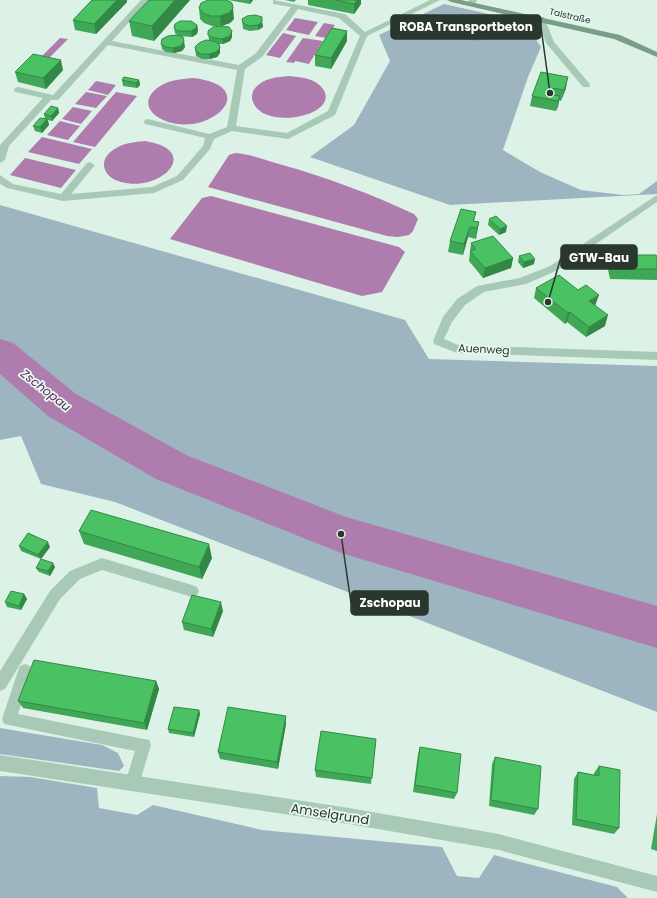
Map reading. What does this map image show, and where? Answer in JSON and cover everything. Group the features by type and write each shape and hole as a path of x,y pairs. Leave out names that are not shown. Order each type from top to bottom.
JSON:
{"main road":[{"name":"Talstraße","path":"451,0 472,2 616,37 657,55"}],"street":[{"path":"18,90 56,98 145,0"},
{"path":"148,122 210,137 231,128 288,136 332,113 364,35 436,0"},
{"path":"276,2 342,16 364,35"},
{"path":"231,128 241,68 259,55 296,6"},
{"path":"541,19 550,43 586,85"},
{"path":"106,42 241,68"},
{"path":"0,160 6,145 49,97"},
{"path":"0,178 1,181 10,186 63,198 154,190 180,178 207,147 210,137"},
{"path":"63,198 90,165"},
{"name":"Auenweg","path":"657,198 554,268 522,282 481,289 460,302 447,320 438,341 457,349 657,356"},
{"path":"0,684 55,595 75,575 102,564 192,591"},
{"path":"24,671 9,719 144,745 133,783"},
{"name":"Amselgrund","path":"0,763 349,816 499,842 657,884"}],"shaded area":[{"path":"444,4 524,22 541,47 528,77 503,150 540,172 581,190 623,195 639,194 657,181 657,194 450,205 310,157 354,125 390,61 379,35"},
{"path":"295,18 318,22 309,35 286,30"},
{"path":"324,23 335,25 326,38 315,36"},
{"path":"467,23 495,25 499,32 489,39 483,40 471,40 453,36 452,32 458,25"},
{"path":"283,33 296,36 280,58 266,55"},
{"path":"60,38 68,39 48,59 40,58"},
{"path":"303,38 323,41 309,64 295,61 294,63 286,62"},
{"path":"289,76 312,80 320,85 326,98 321,106 311,113 284,118 271,116 260,111 252,100 253,91 255,88 267,80"},
{"path":"193,78 214,83 225,90 227,99 223,108 214,116 201,122 185,124 168,122 153,114 148,103 149,98 158,87 180,79"},
{"path":"96,81 116,85 108,95 88,90"},
{"path":"86,92 107,96 96,108 75,104"},
{"path":"116,92 137,96 95,147 73,142"},
{"path":"73,107 92,111 81,124 62,119"},
{"path":"60,121 80,126 68,140 47,135"},
{"path":"42,137 92,149 79,164 28,152"},
{"path":"145,141 162,146 171,153 173,161 170,169 150,182 136,184 121,182 110,177 104,164 108,154 125,144"},
{"path":"235,153 257,157 348,186 414,214 418,219 413,231 409,235 398,237 387,236 208,187 229,155"},
{"path":"25,158 76,170 61,188 10,175"},
{"path":"211,196 399,247 405,252 382,292 362,296 170,239 202,198"},
{"path":"0,205 405,320 429,359 657,366 657,712 115,502 41,484 21,436 0,440"},
{"path":"0,728 102,745 118,753 124,766 119,771 0,754"},
{"path":"0,776 30,777 97,788 99,808 137,815 153,805 262,830 442,847 457,876 479,878 494,855 617,887 628,898 0,898"}],"building":[{"path":"92,0 117,0 94,24 73,20"},
{"path":"149,0 175,0 152,26 129,21"},
{"path":"208,0 227,0 232,3 233,8 229,13 220,16 211,16 203,13 199,8 201,3"},
{"path":"335,0 357,0 354,4"},
{"path":"255,15 262,17 262,22 258,25 249,26 243,23 242,19 247,16"},
{"path":"180,21 191,21 197,25 196,28 191,31 178,31 174,28 175,24"},
{"path":"213,27 229,27 232,31 230,36 222,39 214,38 208,35 208,31"},
{"path":"332,28 347,31 331,58 315,55"},
{"path":"176,35 183,37 184,41 181,46 173,48 166,47 161,44 162,39 168,36"},
{"path":"206,40 219,44 220,48 216,52 209,54 201,54 196,51 195,47 199,43"},
{"path":"33,54 61,60 43,78 15,72"},
{"path":"541,72 568,77 564,90 553,88 551,95 560,96 558,101 532,96"},
{"path":"124,77 139,80 136,83 122,80"},
{"path":"51,106 58,108 51,116 44,114"},
{"path":"40,118 47,119 40,127 33,126"},
{"path":"461,209 476,212 473,221 479,222 477,228 470,227 464,244 450,241"},
{"path":"496,216 507,226 500,229 489,219"},
{"path":"493,236 513,258 485,268 470,251 476,249 471,243"},
{"path":"530,253 535,259 524,262 519,256"},
{"path":"610,255 656,255 657,269 614,269"},
{"path":"559,275 578,290 586,285 599,295 589,301 608,315 589,327 536,288"},
{"path":"91,510 209,544 199,567 79,531"},
{"path":"28,533 48,542 38,555 19,546"},
{"path":"41,559 53,563 48,571 36,568"},
{"path":"11,591 24,594 19,606 5,602"},
{"path":"192,595 221,602 211,629 182,622"},
{"path":"34,660 156,681 144,723 18,701"},
{"path":"174,707 199,710 193,733 168,729"},
{"path":"228,707 286,716 277,762 218,752"},
{"path":"321,731 376,739 372,778 315,770"},
{"path":"420,747 461,754 457,793 415,785"},
{"path":"495,757 541,766 538,809 491,800"},
{"path":"599,766 620,770 619,828 576,819 578,772 599,776"}],"waterway":[{"name":"Zschopau","path":"0,353 62,405 171,467 341,534 657,627"}],"place":[{"name":"ROBA Transportbeton","path":"550,93"},
{"name":"GTW-Bau","path":"548,302"},
{"name":"Zschopau","path":"341,534"}]}
